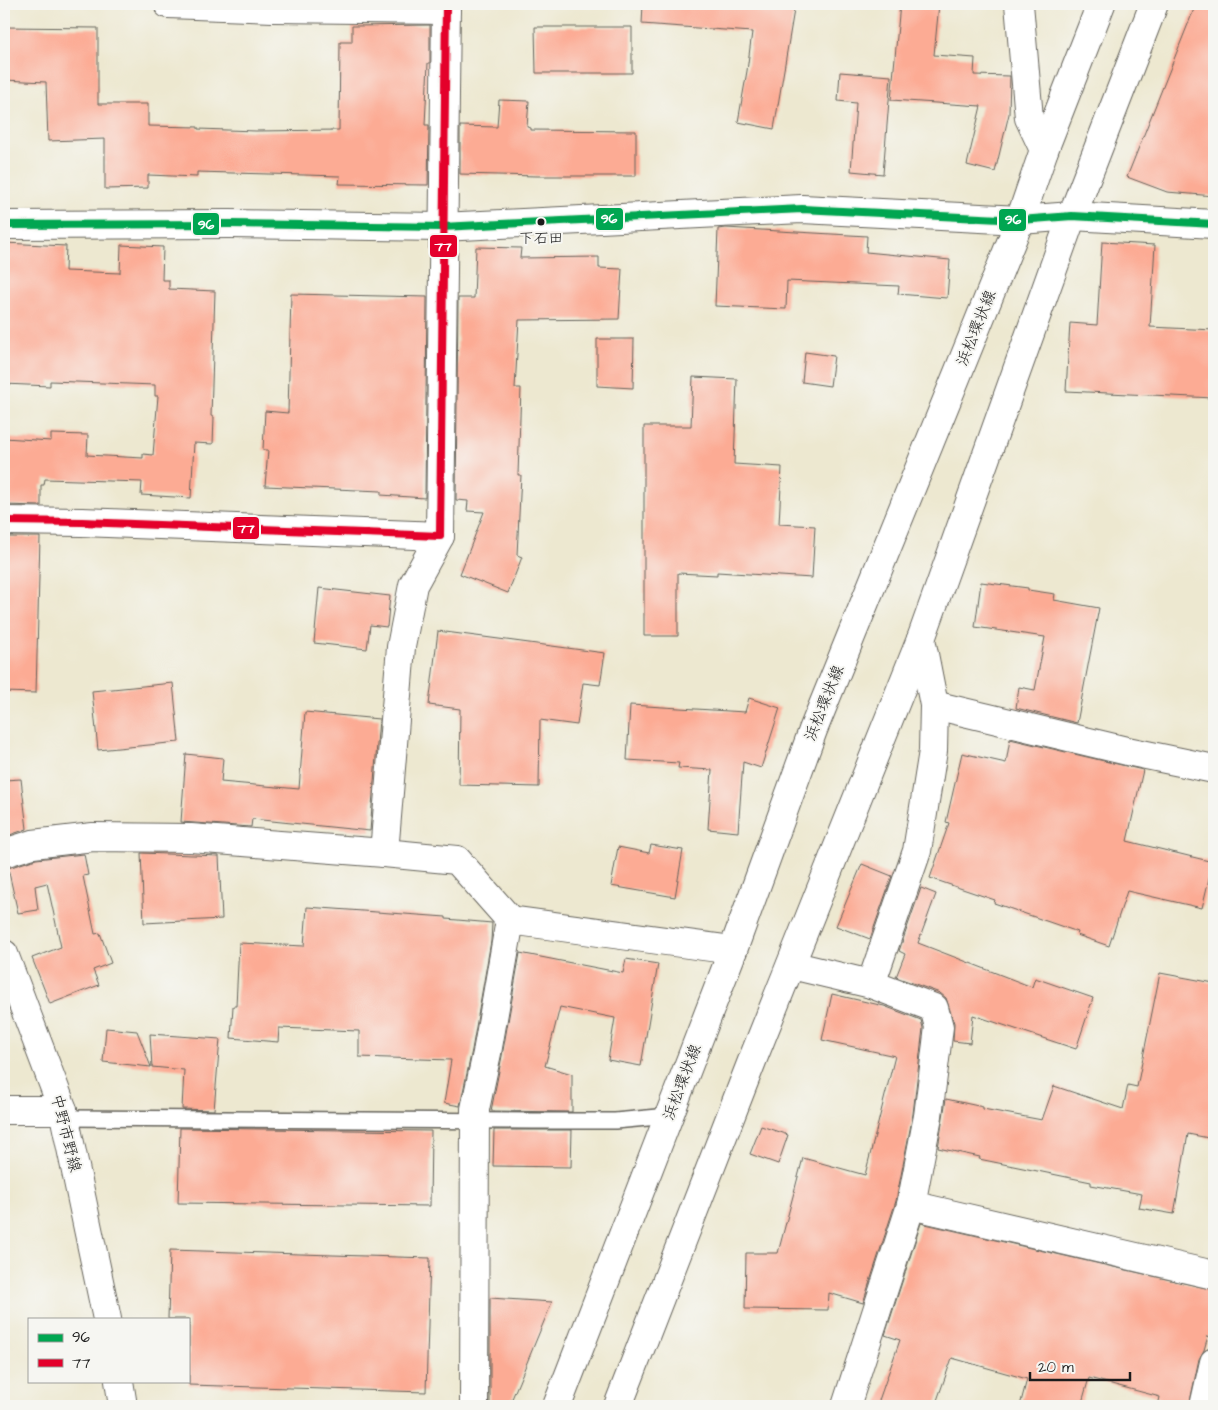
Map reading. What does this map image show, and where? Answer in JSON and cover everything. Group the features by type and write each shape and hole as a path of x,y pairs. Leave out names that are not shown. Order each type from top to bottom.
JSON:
{"street":[{"path":"168,4 273,8 446,7 442,227 440,536 413,585 401,647 384,853"},
{"path":"1019,4 1028,118 1044,150"},
{"name":"浜松環状線","path":"557,1406 733,950 813,730 1020,220 1044,150 1101,4"},
{"path":"618,1406 752,1061 921,639 1072,216 1154,4"},
{"path":"4,225 230,224 442,227 802,209 1020,220 1072,216 1214,224"},
{"path":"4,521 82,522 440,536"},
{"path":"871,984 917,851 933,751 934,705 921,639"},
{"path":"934,705 1214,769"},
{"path":"4,853 33,844 93,836 191,838 457,860 510,920 733,950"},
{"path":"474,1406 475,1109 487,1053 510,920"},
{"name":"中野市野線","path":"4,954 64,1114 107,1318"},
{"path":"791,965 871,984 934,1008 939,1027 928,1116 911,1205 846,1406"},
{"path":"4,1110 64,1114"},
{"path":"911,1205 1214,1275"},
{"path":"1204,1406 1214,1362"},
{"path":"120,1382 123,1406"}],"lane":[{"path":"64,1114 475,1121 615,1121 669,1116"}],"building":[{"path":"643,4 795,4 774,129 738,122 752,32 642,24"},
{"path":"900,4 939,4 934,55 975,58 974,75 1010,76 1009,114 995,172 967,165 981,106 891,100"},
{"path":"1196,4 1214,4 1214,196 1167,192 1127,177"},
{"path":"430,25 430,63 428,63 425,125 429,125 428,185 339,184 340,176 197,172 197,177 148,175 148,188 105,189 105,139 48,141 46,82 4,80 4,27 98,28 98,104 148,104 148,126 256,131 339,130 340,42 352,42 352,26"},
{"path":"535,27 632,27 632,73 536,73"},
{"path":"840,72 891,76 883,174 851,171 856,103 838,101"},
{"path":"499,100 529,101 527,127 531,128 531,130 636,131 636,176 460,174 460,126 497,127"},
{"path":"718,229 867,236 866,252 950,260 947,298 898,294 899,286 787,281 786,309 715,306"},
{"path":"1102,242 1155,245 1150,327 1214,330 1214,398 1066,391 1070,323 1097,325"},
{"path":"4,243 66,246 65,271 120,273 121,245 163,247 162,280 169,280 169,289 215,291 211,416 214,417 213,444 194,443 191,498 141,495 142,482 45,479 44,485 41,485 41,506 4,505 4,438 51,441 51,434 88,435 87,455 143,458 143,454 153,455 158,396 155,396 155,385 50,381 50,386 4,384"},
{"path":"476,247 521,248 520,258 599,257 599,268 622,269 619,319 519,320 515,388 521,388 518,475 521,475 517,555 522,557 508,593 460,574 484,512 467,511 468,501 456,500 458,298 474,298"},
{"path":"291,294 427,297 425,498 381,495 381,491 265,486 268,450 263,450 265,411 288,413"},
{"path":"597,339 634,339 633,388 597,386"},
{"path":"805,352 834,356 830,386 802,382"},
{"path":"693,377 737,379 734,464 782,467 779,524 815,526 812,578 717,572 717,575 678,573 678,636 644,636 644,426 691,426"},
{"path":"4,537 40,537 36,693 4,692"},
{"path":"981,582 1028,588 1028,590 1055,594 1054,600 1099,608 1077,723 1016,708 1019,687 1035,690 1045,637 975,627"},
{"path":"319,588 390,596 387,627 370,625 367,649 314,643"},
{"path":"438,631 605,653 600,685 583,683 577,725 540,720 539,787 459,785 460,709 429,705"},
{"path":"173,683 179,742 98,750 92,691"},
{"path":"749,698 780,708 761,768 743,762 738,832 708,829 712,770 678,768 679,763 627,760 630,705 745,712"},
{"path":"305,712 379,719 370,831 252,819 251,827 181,822 186,754 223,758 221,782 299,789"},
{"path":"1010,739 1143,770 1127,841 1213,862 1202,908 1127,891 1109,946 1077,935 1078,932 994,903 995,900 930,878 949,823 946,822 962,753 1006,763"},
{"path":"21,779 27,829 4,837 4,780"},
{"path":"651,845 683,850 675,897 611,886 618,847 649,853"},
{"path":"141,853 219,856 222,919 144,923"},
{"path":"84,854 88,875 83,876 95,934 100,933 111,963 93,970 99,985 50,1004 32,958 61,947 47,883 35,886 38,910 18,913 8,868 36,859"},
{"path":"862,864 892,876 870,939 836,926"},
{"path":"921,888 936,894 918,943 1032,987 1035,978 1093,998 1076,1049 973,1015 970,1043 953,1041 954,1023 946,998 940,993 896,977 905,954 899,951"},
{"path":"307,907 446,917 446,919 492,923 491,941 472,1050 460,1106 444,1103 451,1060 359,1057 359,1031 279,1028 278,1042 231,1038 233,1006 236,1006 239,943 304,946"},
{"path":"520,953 623,973 626,959 658,964 641,1066 608,1060 615,1018 560,1007 545,1066 572,1074 572,1112 491,1111"},
{"path":"1160,973 1214,983 1214,1139 1188,1134 1174,1214 1139,1208 1142,1194 1091,1185 1091,1182 979,1159 980,1157 938,1148 946,1099 983,1107 983,1109 1042,1120 1054,1086 1123,1109 1128,1085 1137,1087"},
{"path":"832,994 884,1006 921,1020 923,1028 913,1114 896,1201 863,1303 829,1293 828,1310 745,1309 746,1253 778,1253 803,1158 865,1175 895,1056 822,1040"},
{"path":"106,1028 137,1031 151,1067 103,1062"},
{"path":"150,1034 220,1039 214,1110 182,1109 184,1070 152,1067"},
{"path":"761,1126 788,1135 778,1164 750,1154"},
{"path":"180,1128 431,1131 430,1206 178,1203"},
{"path":"494,1130 572,1130 571,1167 493,1166"},
{"path":"921,1223 1214,1290 1214,1320 1210,1337 1208,1336 1199,1359 1189,1406 1158,1406 1160,1397 1089,1378 1081,1406 1020,1406 1027,1379 952,1358 935,1406 877,1406 900,1340 885,1335"},
{"path":"170,1250 430,1258 426,1392 189,1385 190,1318 168,1318"},
{"path":"490,1298 552,1302 509,1406 490,1406"}],"transit line":[{"name":"77","path":"4,521 82,522 440,536 446,4"},
{"name":"96","path":"4,225 230,224 442,227 802,209 1020,220 1072,216 1214,224"}],"place":[{"name":"下石田","path":"541,222"}]}
